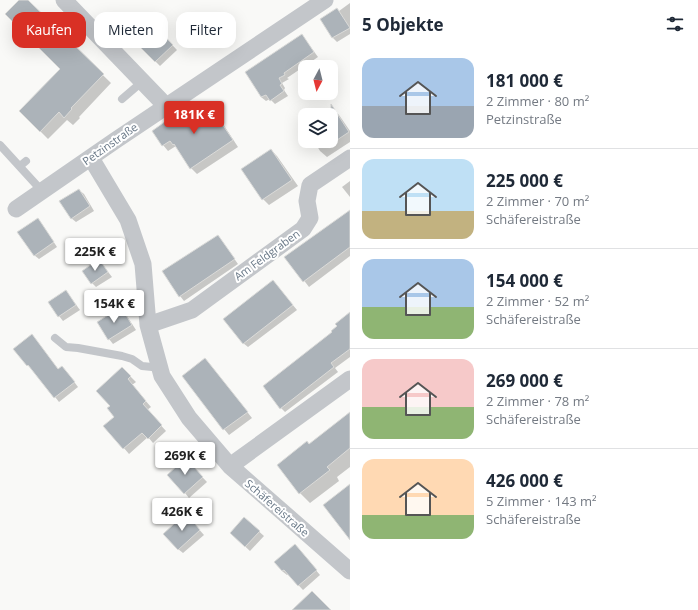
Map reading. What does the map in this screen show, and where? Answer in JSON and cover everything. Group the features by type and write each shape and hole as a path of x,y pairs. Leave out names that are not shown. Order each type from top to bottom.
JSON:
{"street":[{"path":"64,0 166,106"},
{"name":"Petzinstraße","path":"16,209 91,158 114,136 166,106 325,0"},
{"name":"Schäfereistraße","path":"91,158 128,220 143,264 148,325 162,376 189,418 230,466 350,571"},
{"name":"Am Feldgraben","path":"148,325 192,310 303,229 310,218 307,201 310,185 350,158"},
{"path":"230,466 350,379"}],"lane":[{"path":"122,99 143,81"},
{"path":"0,146 23,164 42,191"},
{"path":"55,338 66,347 122,356 132,359 142,366 159,366"}],"building":[{"path":"19,0 28,0 40,12 12,12 12,21 5,14"},
{"path":"337,8 350,28 332,38 320,19"},
{"path":"302,34 314,52 303,60 298,60 298,63 284,73 285,75 279,78 282,84 280,85 284,91 270,101 266,95 261,97 245,72"},
{"path":"168,40 173,45 155,62 141,48 168,48"},
{"path":"39,48 77,48 104,74 71,108 72,109 64,118 59,112 40,132 19,111 60,69"},
{"path":"208,103 233,140 190,169 174,144 173,145 170,141 162,146 152,131 177,113 183,120"},
{"path":"338,115 349,132 338,139"},
{"path":"271,149 292,180 262,200 241,169"},
{"path":"79,189 90,206 71,219 59,201"},
{"path":"350,210 350,247 303,282 284,257"},
{"path":"38,218 54,242 34,256 17,232"},
{"path":"218,235 235,259 179,297 162,271"},
{"path":"99,259 108,272 91,284 82,271"},
{"path":"273,280 293,305 243,344 223,319"},
{"path":"66,290 76,305 58,317 48,302"},
{"path":"121,307 132,325 108,340 97,322"},
{"path":"350,312 350,349 331,363 334,367 280,409 263,386 332,332 331,331 337,326 335,324"},
{"path":"32,334 58,369 62,366 75,382 54,398 28,365 27,366 13,349"},
{"path":"205,358 248,412 223,430 182,376"},
{"path":"122,367 131,376 128,379 146,401 143,404 162,425 148,439 142,433 123,449 103,426 114,417 107,408 110,406 96,391"},
{"path":"350,412 350,448 327,467 330,470 299,494 277,465 307,441 309,444"},
{"path":"186,458 203,477 184,494 167,475"},
{"path":"350,484 350,540 323,505"},
{"path":"186,513 200,530 178,550 163,534"},
{"path":"244,517 260,531 245,547 230,533"},
{"path":"295,544 317,570 298,586 284,570 282,571 274,562"},
{"path":"312,591 331,610 292,610"}]}
